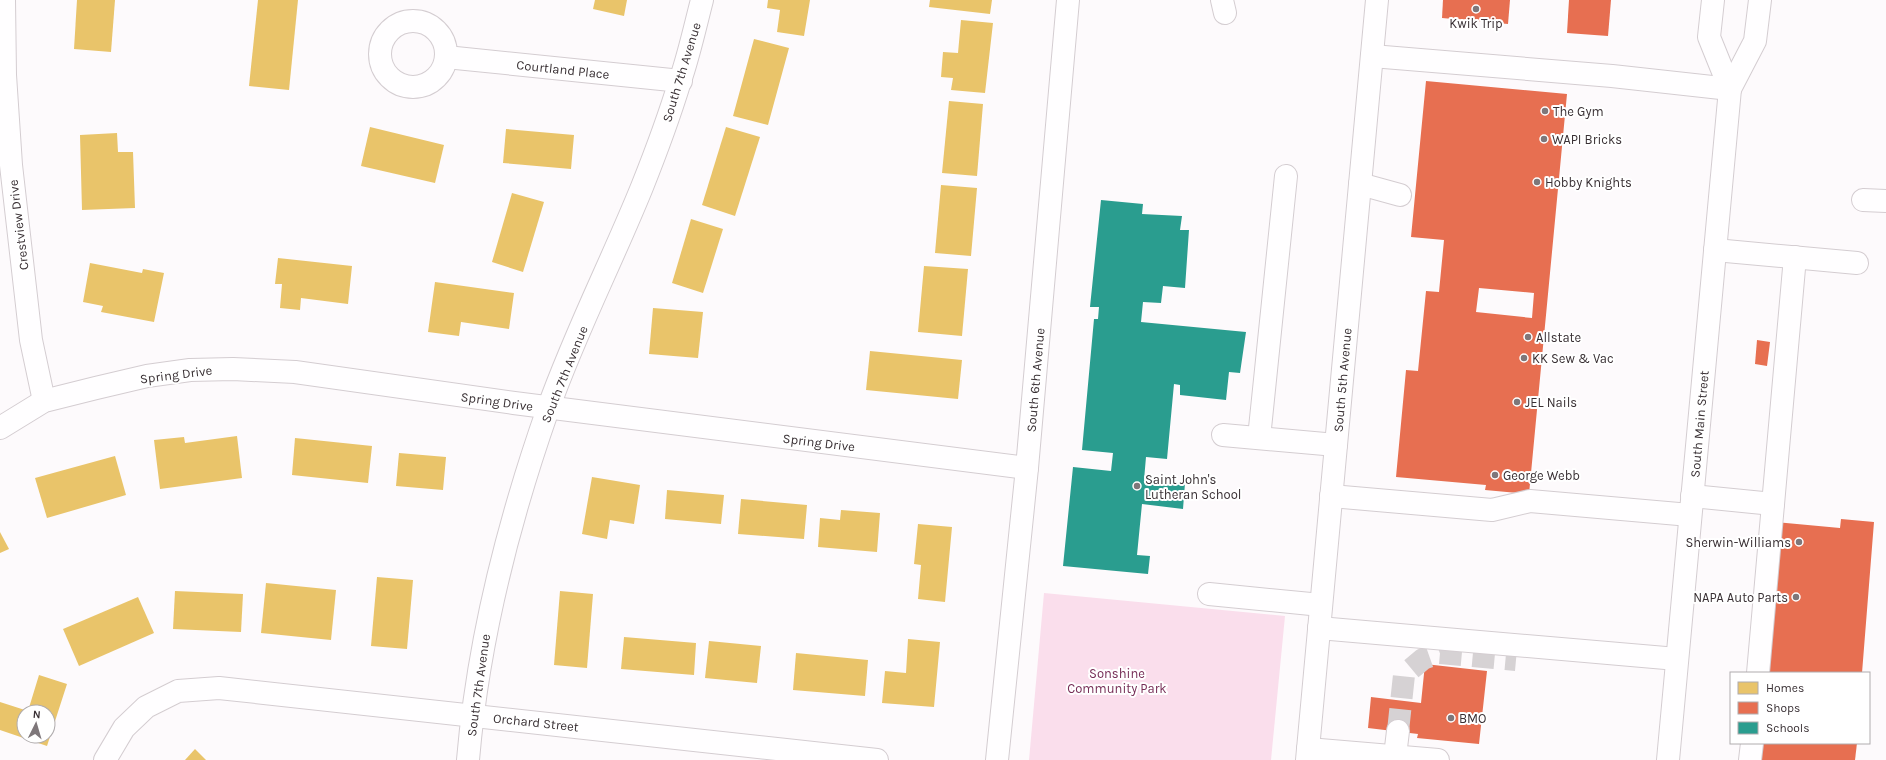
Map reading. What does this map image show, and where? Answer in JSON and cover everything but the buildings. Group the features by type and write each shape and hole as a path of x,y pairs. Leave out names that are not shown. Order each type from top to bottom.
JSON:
{"street":[{"name":"Crestview Drive","path":"4,0 11,165 31,340 44,401"},
{"name":"South 7th Avenue","path":"468,760 472,715 480,659 492,603 518,503 549,408 641,188 681,81 702,0"},
{"name":"South 6th Avenue","path":"997,760 1027,468 1068,0"},
{"name":"South 5th Avenue","path":"1307,754 1377,0"},
{"name":"South Main Street","path":"1713,0 1709,37 1730,89"},
{"name":"South Main Street","path":"1668,760 1730,89 1755,41 1760,0"},
{"path":"1372,56 1612,76 1730,89"},
{"name":"Courtland Place","path":"446,57 681,81"},
{"path":"1259,438 1286,176"},
{"path":"1360,184 1400,195"},
{"path":"1862,200 1886,201"},
{"path":"1715,250 1857,262"},
{"path":"1758,672 1795,257"},
{"name":"Spring Drive","path":"0,428 44,401 147,376 190,370 233,368 295,372 549,408 1027,468"},
{"path":"1223,435 1336,445"},
{"path":"1331,496 1492,510 1530,501 1691,506 1773,504"},
{"path":"1209,594 1321,605"},
{"path":"1319,628 1677,659"},
{"name":"Orchard Street","path":"105,760 124,728 146,707 178,691 219,688 877,760"},
{"path":"1395,756 1398,732"},
{"path":"1750,760 1752,744"},
{"path":"1307,754 1395,756 1438,760"}],"green space":[{"name":"Sonshine Community Park","path":"1044,593 1285,616 1271,760 1029,760"}],"tunnel":[{"path":"1398,731 1404,675 1423,659 1440,653 1516,660"}],"place":[{"name":"Kwik Trip","path":"1476,9"},
{"name":"The Gym","path":"1545,111"},
{"name":"WAPI Bricks","path":"1544,139"},
{"name":"Hobby Knights","path":"1537,182"},
{"name":"Allstate","path":"1528,337"},
{"name":"KK Sew & Vac","path":"1524,358"},
{"name":"JEL Nails","path":"1517,402"},
{"name":"George Webb","path":"1495,475"},
{"name":"Saint John's Lutheran School","path":"1137,486"},
{"name":"Sherwin-Williams","path":"1799,542"},
{"name":"NAPA Auto Parts","path":"1796,597"},
{"name":"BMO","path":"1451,718"}]}
